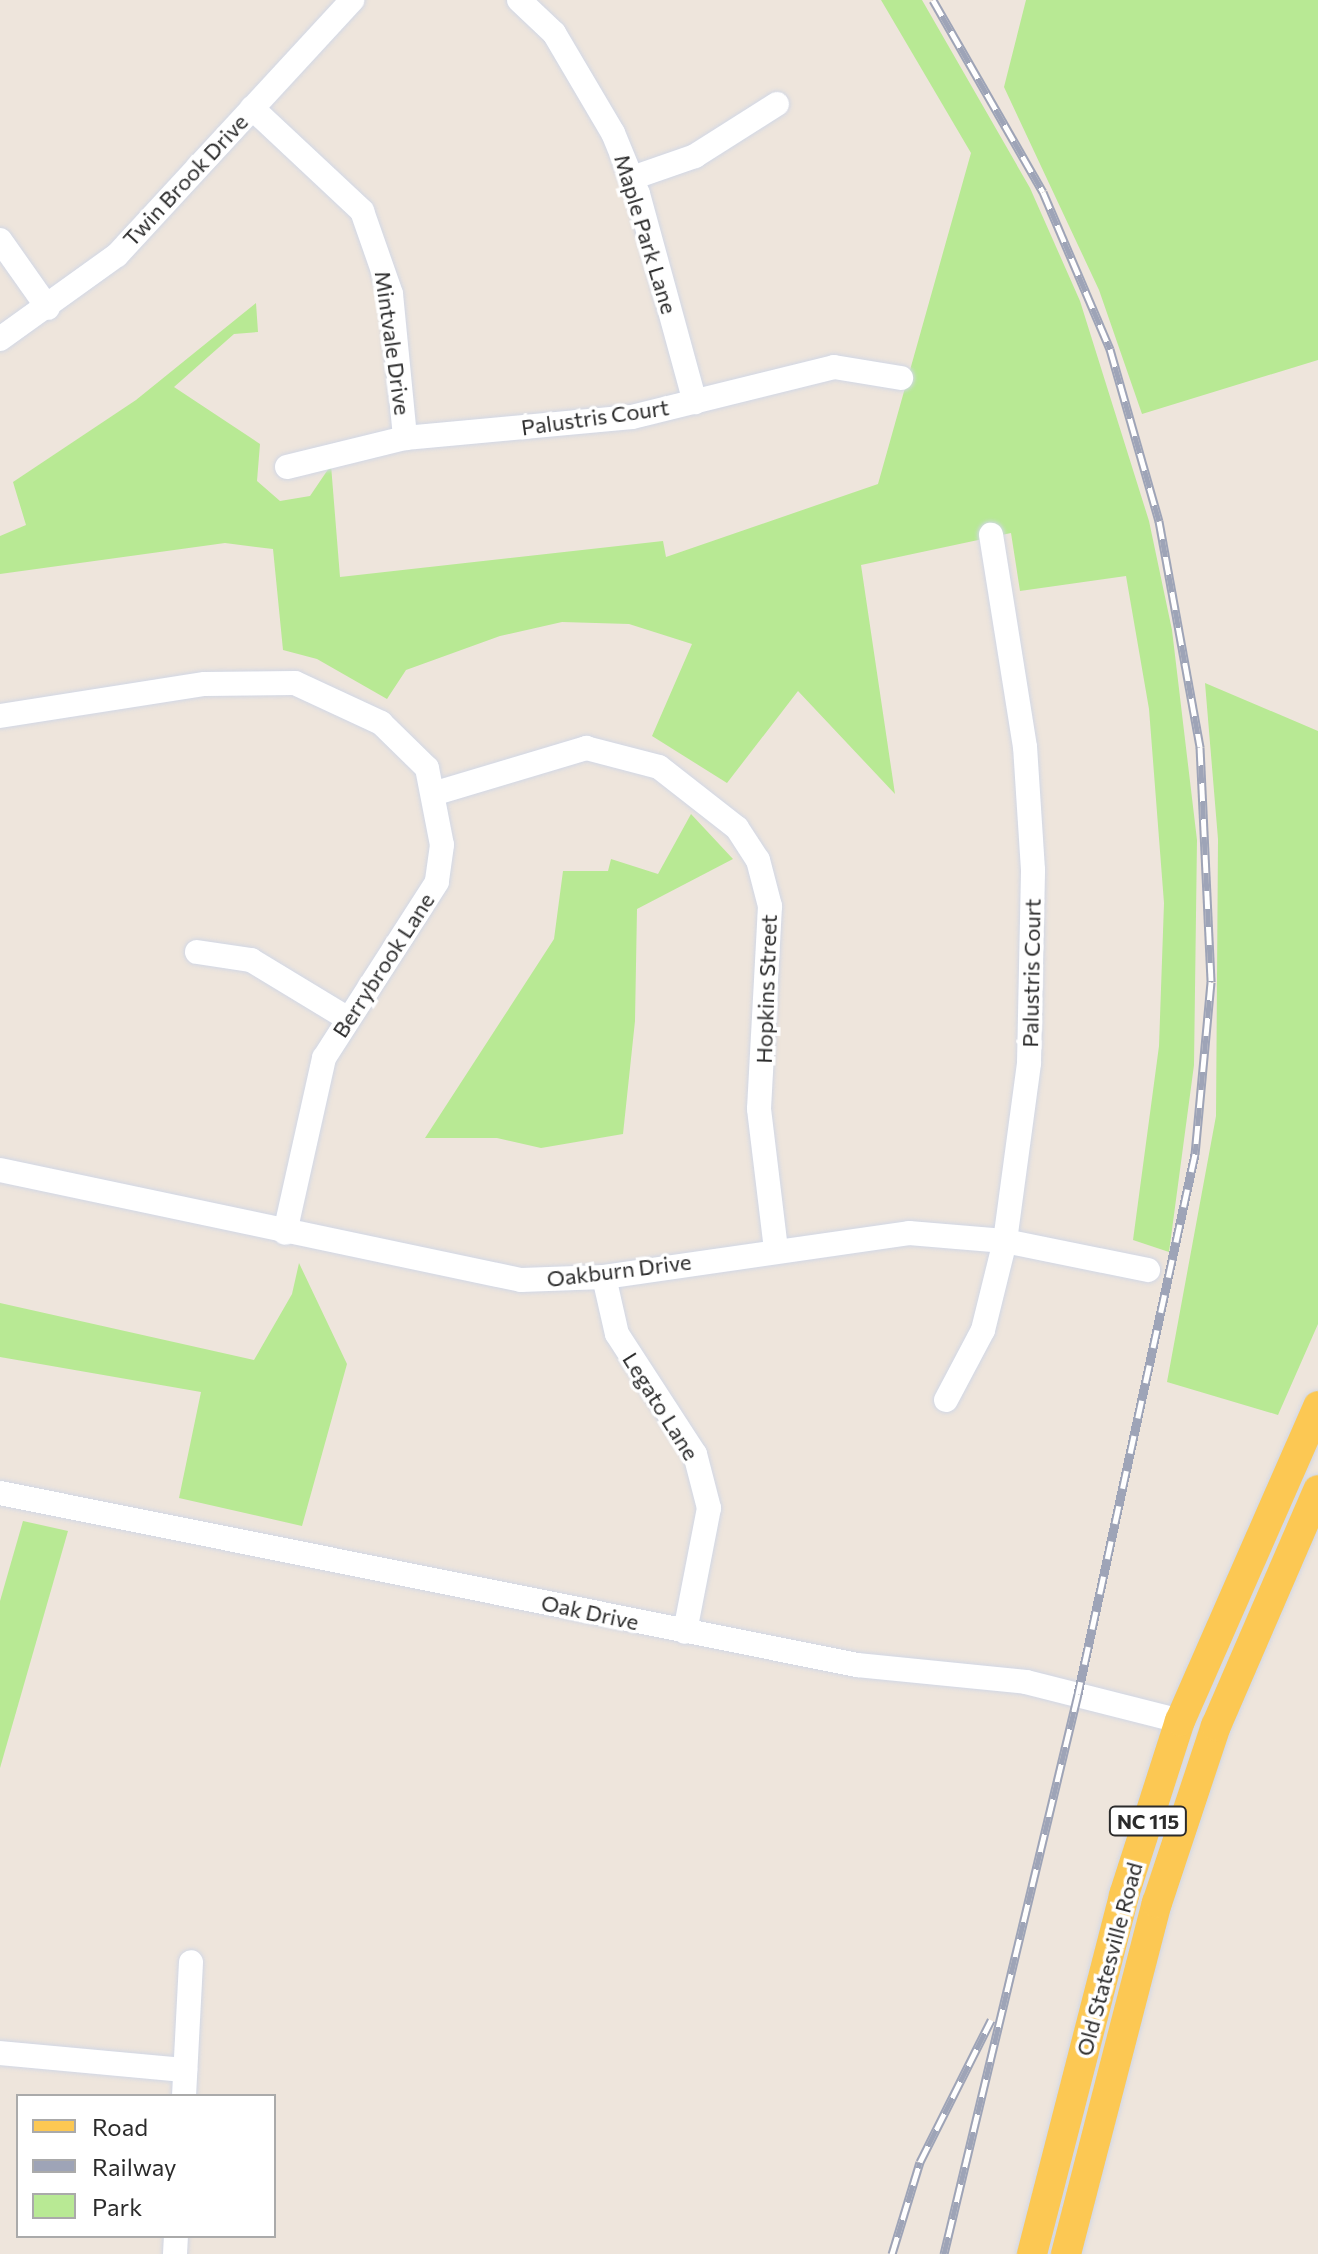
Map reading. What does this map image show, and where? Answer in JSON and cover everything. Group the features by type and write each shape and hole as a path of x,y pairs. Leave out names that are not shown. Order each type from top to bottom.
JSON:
{"main road":[{"name":"Old Statesville Road","path":"1032,2254 1124,1895 1180,1721 1318,1406"},
{"name":"Old Statesville Road","path":"1066,2254 1157,1903 1216,1726 1318,1490"}],"street":[{"name":"Twin Brook Drive","path":"0,339 48,308 117,255 352,0"},
{"name":"Maple Park Lane","path":"519,0 570,58 632,178 695,402"},
{"path":"632,178 716,146 777,104"},
{"name":"Mintvale Drive","path":"252,108 362,211 391,294 405,438"},
{"path":"0,240 48,308"},
{"name":"Palustris Court","path":"287,467 405,438 632,417 834,367 901,378"},
{"name":"Palustris Court","path":"946,1400 983,1330 1005,1241 1029,1063 1033,870 1025,747 991,535"},
{"name":"Berrybrook Lane","path":"0,716 205,684 295,683 381,723 427,768 436,793 437,882 345,1017 324,1058 285,1233"},
{"name":"Hopkins Street","path":"436,793 586,748 659,767 737,828 758,860 770,906 759,1109 776,1249"},
{"path":"197,952 251,960 345,1017"},
{"name":"Oakburn Drive","path":"0,1170 285,1233 521,1280 604,1277 776,1249 909,1233 1005,1241 1148,1270"},
{"name":"Legato Lane","path":"604,1277 617,1334 695,1454 709,1508 685,1632"},
{"name":"Oak Drive","path":"0,1493 857,1665 1026,1682 1180,1721"},
{"path":"184,2094 191,1962"},
{"path":"0,2053 185,2070"}],"green space":[{"path":"881,0 922,0 1030,188 1080,301 1149,521 1172,630 1197,840 1194,1065 1169,1252 1133,1240 1159,1046 1164,903 1149,709 1126,576 1020,591 1011,533 861,565 895,794 798,691 727,783 652,736 692,644 629,624 562,622 500,636 406,670 387,699 317,659 283,650 273,549 225,543 0,574 0,536 26,525 13,482 136,400 256,303 258,332 234,334 174,387 260,444 257,481 280,501 310,496 331,465 340,577 663,541 666,557 878,484 971,153"},
{"path":"1026,0 1318,0 1318,360 1142,414 1099,290 1004,87"},
{"path":"1205,683 1318,731 1318,1324 1278,1415 1167,1382 1216,1116 1218,839"},
{"path":"691,814 733,859 637,909 635,1021 623,1134 541,1148 497,1138 425,1138 554,939 563,871 608,871 611,859 658,874"},
{"path":"299,1263 347,1364 302,1526 179,1498 201,1392 0,1357 0,1303 254,1360 292,1294"},
{"path":"23,1521 68,1531 0,1768 0,1601"}],"railway":[{"path":"933,0 1043,192 1110,349 1159,521 1200,747 1211,982 1195,1154 1078,1694 944,2254"},
{"path":"892,2254 920,2162 991,2020"}]}
